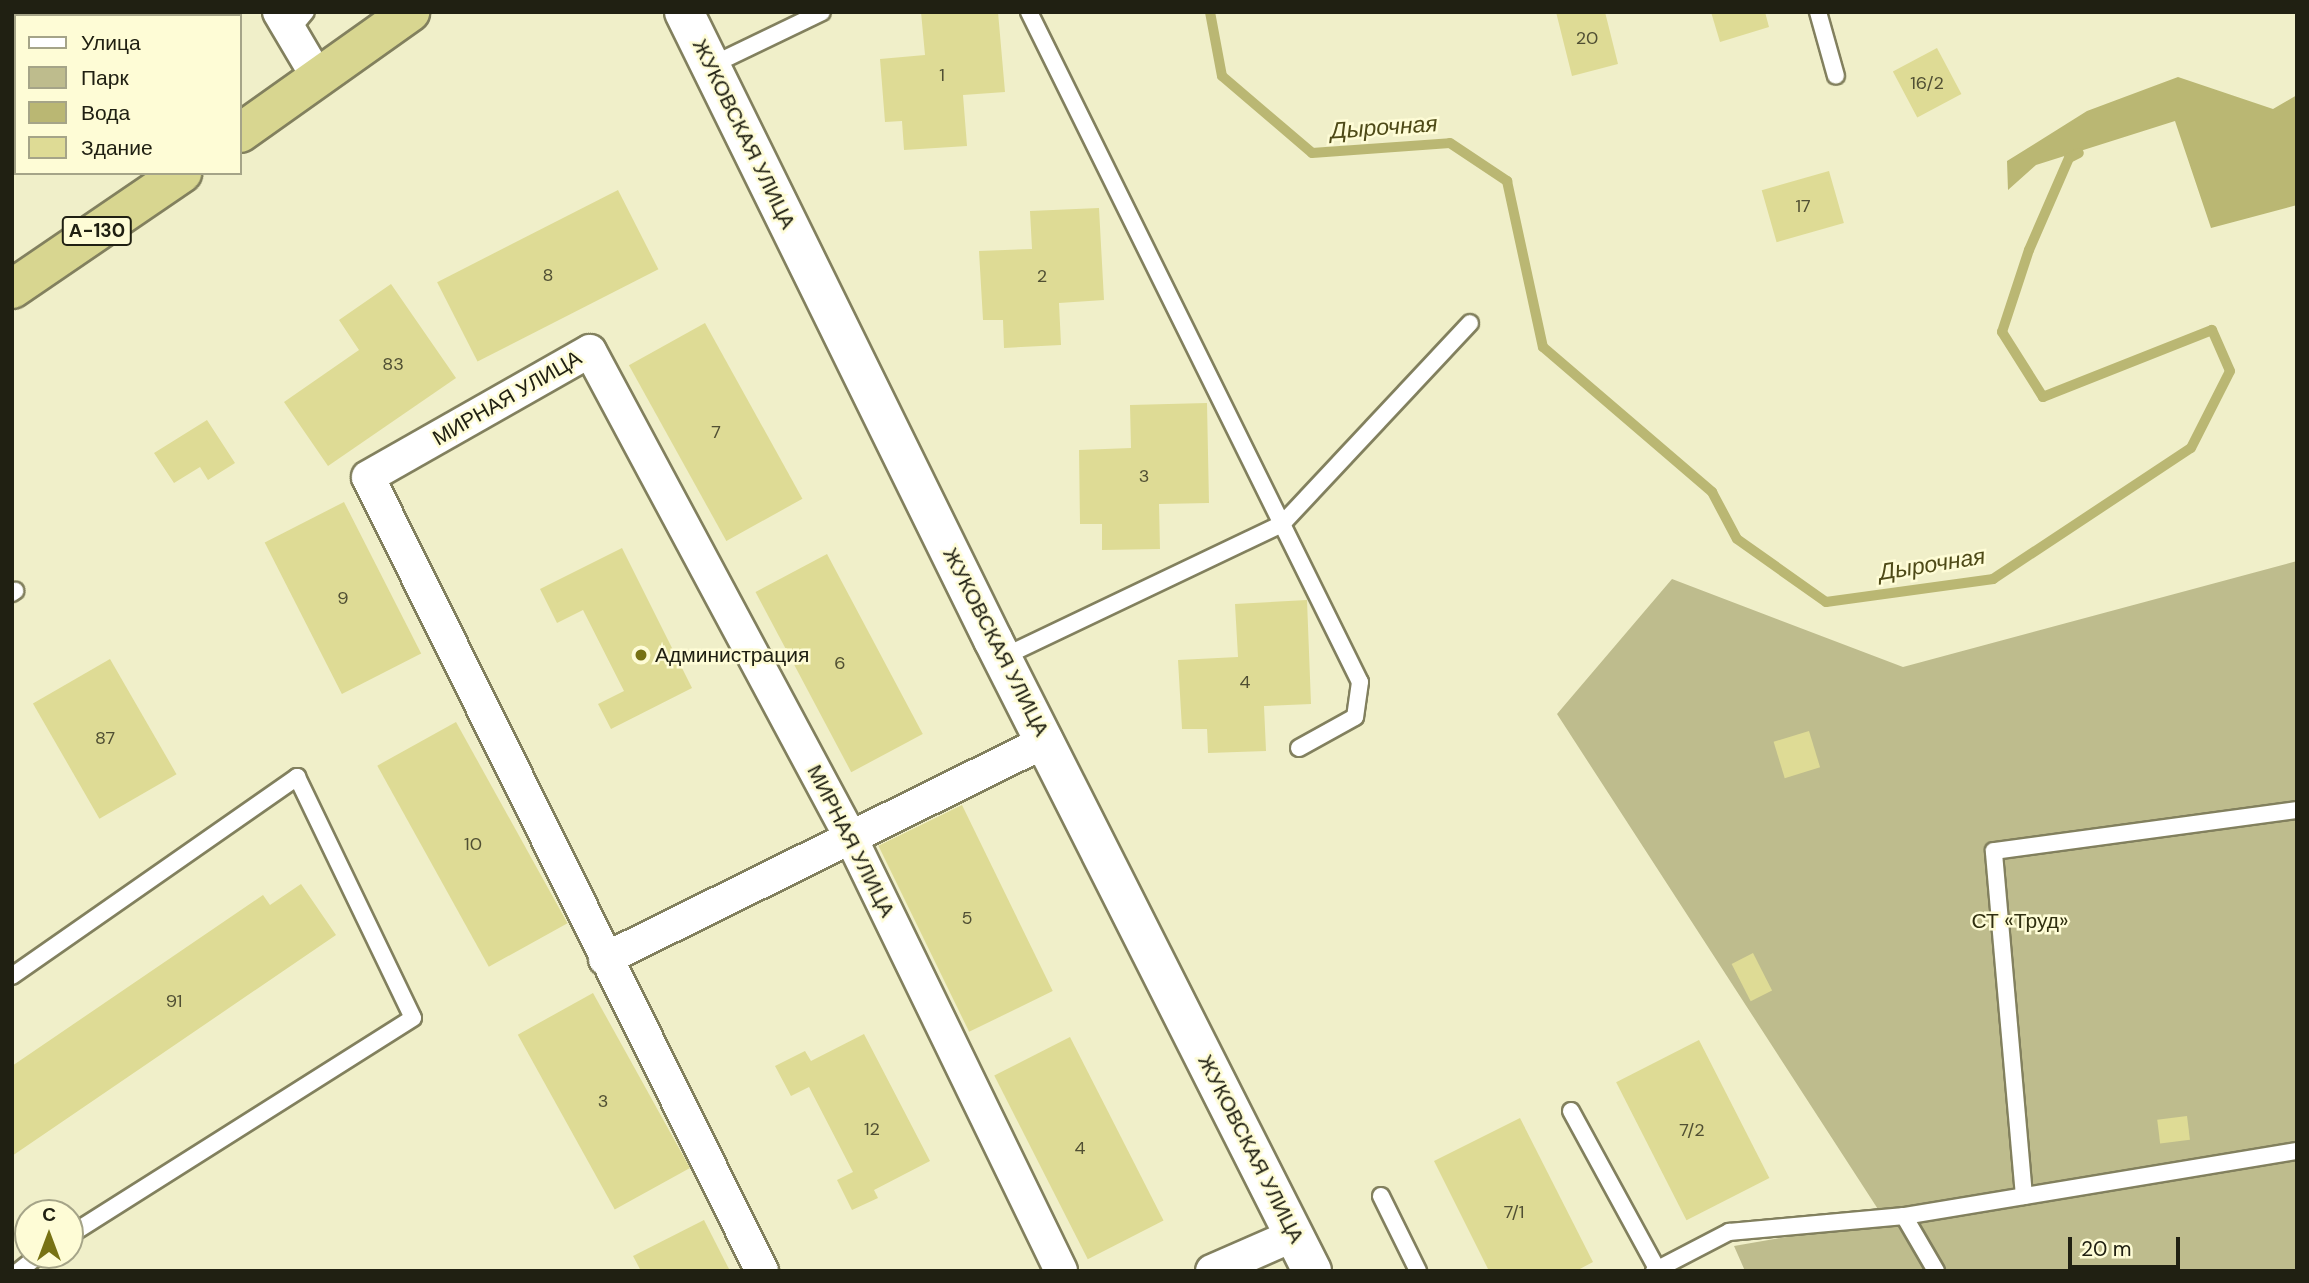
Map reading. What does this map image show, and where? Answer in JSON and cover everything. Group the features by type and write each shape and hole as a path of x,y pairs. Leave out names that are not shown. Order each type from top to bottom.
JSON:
{"highway":[{"path":"242,132 410,12"},
{"name":"А-130","path":"12,289 178,175"}],"main road":[{"name":"ЖУКОВСКАЯ УЛИЦА","path":"684,12 1003,657 1312,1271"}],"street":[{"path":"291,19 318,78"},
{"name":"МИРНАЯ УЛИЦА","path":"762,1271 368,477 590,351 850,836 1061,1271"},
{"path":"606,959 850,836 1047,741"},
{"path":"1212,1271 1294,1235"}],"lane":[{"path":"710,66 822,12"},
{"path":"1028,12 1360,682 1355,717 1299,748"},
{"path":"1818,12 1836,76"},
{"path":"1003,657 1282,524 1470,323"},
{"path":"12,976 297,777 412,1018 84,1226"},
{"path":"2024,1196 1994,851 2297,810"},
{"path":"1571,1111 1656,1270 1729,1232 1904,1216 2297,1152"},
{"path":"1381,1196 1418,1271"},
{"path":"1904,1216 1936,1271"}],"green space":[{"name":"СТ «Труд»","path":"2297,561 2297,1271 1745,1271 1734,1246 1885,1220 1557,714 1672,579 1903,667"}],"water":[{"path":"2178,77 2273,109 2297,95 2297,205 2211,228 2175,121 2036,165 2008,190 2007,161 2087,111"}],"building":[{"path":"921,12 998,12 1005,92 963,95 967,146 904,150 902,121 885,122 880,59 925,55"},
{"path":"1556,12 1605,12 1618,64 1572,76"},
{"path":"1711,12 1765,12 1769,27 1720,42"},
{"path":"1937,48 1961,94 1917,117 1893,71"},
{"path":"1829,171 1844,223 1777,242 1762,190"},
{"path":"618,190 658,269 478,361 437,282"},
{"path":"1099,208 1104,300 1059,303 1061,345 1004,348 1003,320 983,320 979,251 1032,249 1030,211"},
{"path":"391,284 456,378 328,466 284,402 359,350 339,320"},
{"path":"705,323 802,499 726,541 629,365"},
{"path":"1207,403 1209,503 1159,504 1160,549 1102,550 1102,524 1080,524 1079,450 1131,448 1130,405"},
{"path":"207,420 235,463 208,480 200,467 174,483 154,453"},
{"path":"344,502 421,653 342,694 265,542"},
{"name":"Администрация","path":"622,548 692,688 611,729 598,704 624,691 583,610 557,623 540,589"},
{"path":"827,554 923,734 851,772 755,592"},
{"path":"1307,600 1311,704 1264,706 1266,751 1208,753 1207,729 1182,729 1178,660 1238,657 1235,604"},
{"path":"110,659 176,774 99,819 33,704"},
{"path":"456,722 568,923 489,967 377,766"},
{"path":"1809,731 1820,767 1785,778 1774,742"},
{"path":"962,805 1053,991 969,1032 878,846"},
{"path":"301,884 336,935 12,1156 12,1066 263,895 270,905"},
{"path":"1753,953 1772,990 1751,1001 1732,964"},
{"path":"593,993 690,1168 615,1210 518,1035"},
{"path":"864,1034 930,1161 874,1190 878,1198 852,1210 837,1180 853,1172 809,1087 791,1096 775,1066 805,1051 811,1061"},
{"path":"1070,1037 1164,1221 1088,1259 994,1076"},
{"path":"1699,1040 1769,1178 1687,1220 1616,1082"},
{"path":"2187,1116 2190,1140 2160,1143 2157,1120"},
{"path":"1520,1118 1593,1262 1576,1271 1489,1271 1434,1161"},
{"path":"704,1220 730,1271 641,1271 633,1256"}],"waterway":[{"name":"Дырочная","path":"1210,12 1222,76 1312,153 1450,143 1507,181 1543,347 1712,492 1737,539 1826,602 1993,579 2191,448 2230,371 2212,330 2043,397 2002,332 2029,250 2069,158 2079,153"}],"place":[{"name":"Администрация","path":"641,655"}]}
